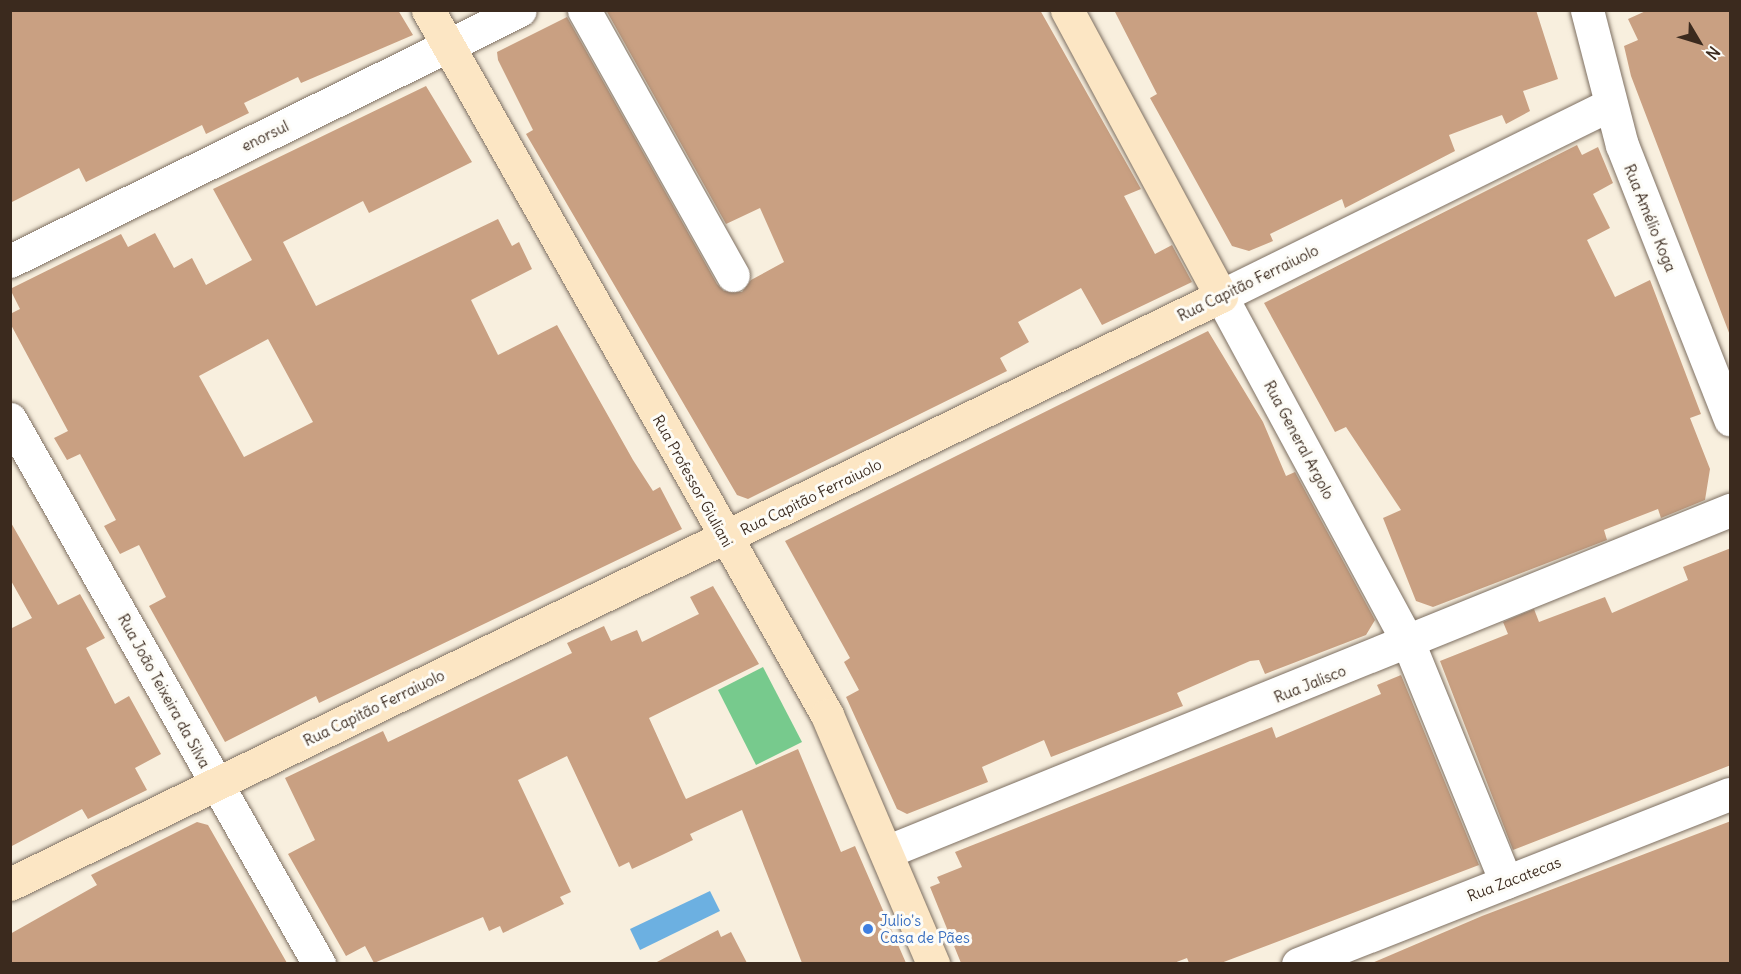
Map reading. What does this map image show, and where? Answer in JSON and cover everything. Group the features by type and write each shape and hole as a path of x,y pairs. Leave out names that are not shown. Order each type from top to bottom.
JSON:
{"street":[{"name":"Rua Professor Giuliani","path":"428,10 827,716 933,963"},
{"name":"enorsul","path":"10,261 520,10"},
{"path":"584,10 733,275"},
{"name":"Rua General Argolo","path":"1067,10 1409,644 1506,882"},
{"name":"Rua Amélio Koga","path":"1587,10 1610,105 1731,419"},
{"name":"Rua Capitão Ferraiuolo","path":"10,884 725,539 1610,105"},
{"name":"Rua João Teixeira da Silva","path":"10,419 319,963"},
{"name":"Rua Jalisco","path":"886,852 1409,644 1731,510"},
{"name":"Rua Zacatecas","path":"1298,963 1731,794"}],"green space":[{"path":"763,667 802,742 756,765 718,690"}],"water":[{"path":"710,891 720,911 640,950 630,929"}],"building":[{"path":"10,10 398,10 413,35 301,83 298,77 244,103 249,113 206,134 202,125 86,182 79,168 10,203"},
{"path":"606,10 1040,10 1141,189 1124,196 1155,254 1172,245 1192,282 1102,325 1081,288 1018,322 1029,342 1000,358 1007,371 748,499 737,495 526,134 533,130 498,60 497,52 567,17 717,284 724,291 742,292 751,280 784,262 760,208 726,224"},
{"path":"1114,10 1536,10 1558,79 1523,91 1530,111 1506,124 1502,115 1449,135 1455,151 1345,208 1342,199 1270,234 1273,241 1249,251 1232,246 1150,98 1157,94"},
{"path":"1648,10 1731,10 1731,338 1631,76 1624,46 1638,40 1628,19"},
{"path":"426,86 472,162 369,213 363,201 283,242 316,306 498,219 512,246 519,242 532,269 471,300 498,355 557,325 633,460 653,491 660,487 682,529 319,703 316,696 225,742 149,606 166,597 139,545 120,554 104,526 116,520 80,454 67,460 54,438 68,431 10,323 10,314 20,309 10,289 121,234 128,247 155,233 174,268 192,258 206,285 252,260 213,189","holes":["268,339 313,422 244,457 199,376"]},
{"path":"1577,145 1582,155 1598,147 1613,183 1593,194 1610,228 1587,240 1615,297 1650,280 1701,414 1690,418 1710,469 1705,500 1661,518 1658,509 1604,530 1607,540 1433,607 1416,601 1383,518 1401,510 1346,427 1335,432 1264,303"},
{"path":"1208,331 1263,422 1286,476 1295,472 1375,620 1366,635 1265,674 1259,660 1250,661 1177,693 1183,706 1051,757 1044,740 982,767 988,782 907,814 897,809 846,697 859,690 844,662 850,658 785,541"},
{"path":"10,521 58,605 80,594 105,638 86,648 115,704 129,696 161,754 135,768 147,790 88,819 82,809 10,847 10,629 32,618 10,579"},
{"path":"1731,548 1731,765 1513,850 1440,661 1508,634 1503,622 1534,609 1539,622 1605,597 1612,613 1688,580 1683,567"},
{"path":"713,586 759,664 649,718 686,799 798,749 841,852 855,846 906,963 802,963 742,810 690,834 693,840 632,869 629,862 619,867 567,756 518,780 571,892 560,897 564,904 503,933 500,926 489,931 483,917 374,963 365,946 346,956 288,854 315,840 285,778 383,731 388,742 572,653 567,643 604,626 611,641 637,630 642,642 699,614 690,597"},
{"path":"1401,675 1479,865 1221,963 1189,963 1187,958 1174,963 961,963 930,887 940,883 937,877 962,867 955,852 1272,727 1276,738 1381,694 1377,685"},
{"path":"1731,821 1731,963 1372,963 1482,916"},
{"path":"197,822 208,825 287,963 10,963 10,934 97,885 91,875"},
{"path":"718,930 721,937 731,932 747,963 655,963"}],"place":[{"name":"Julio's Casa de Pães","path":"868,929"}]}
